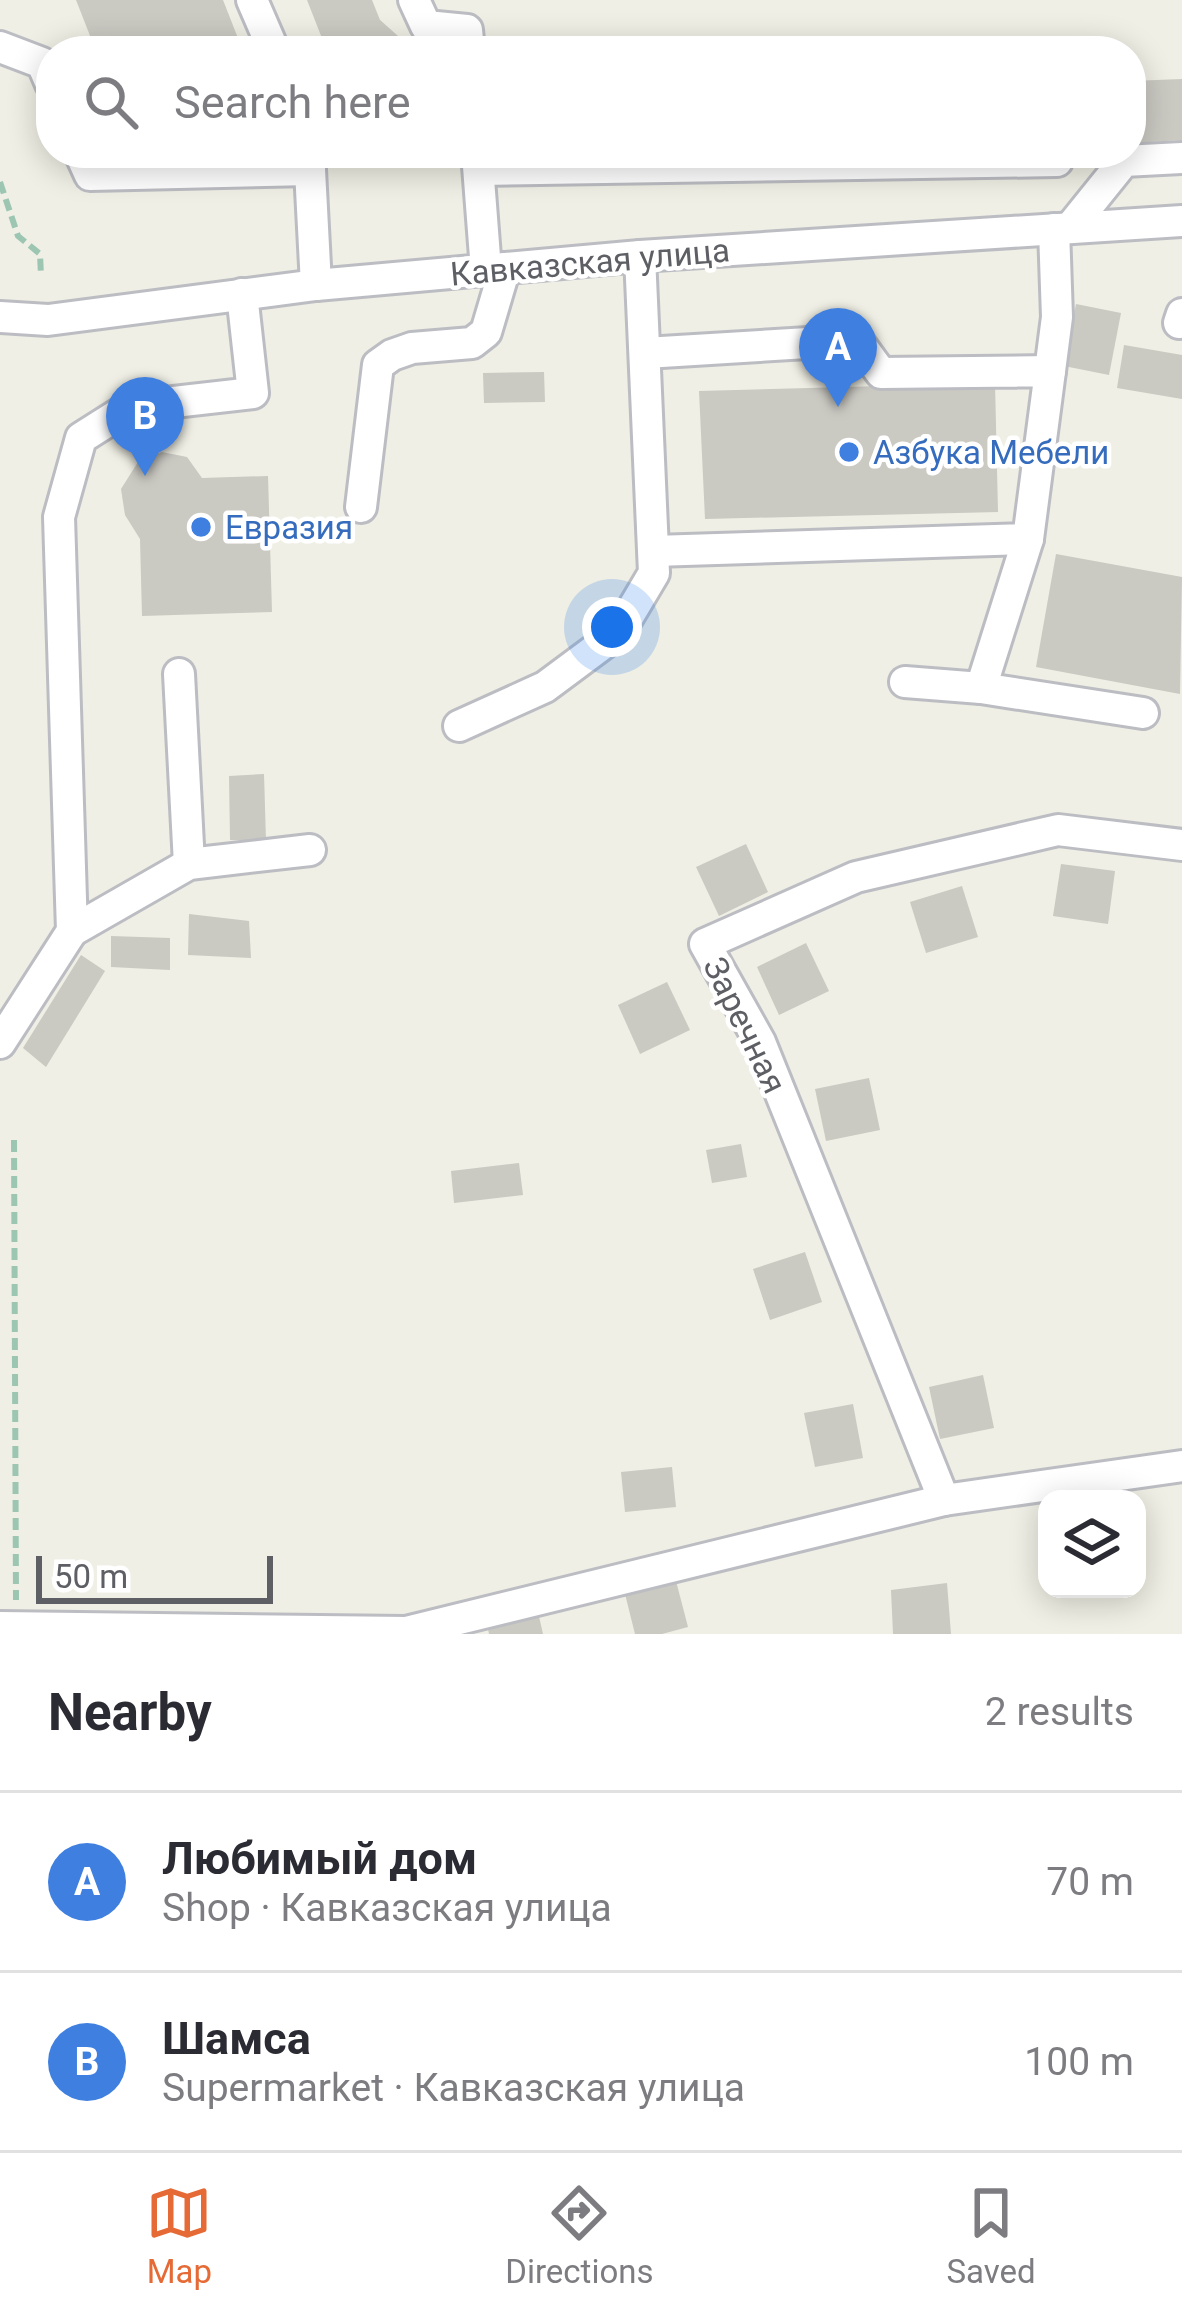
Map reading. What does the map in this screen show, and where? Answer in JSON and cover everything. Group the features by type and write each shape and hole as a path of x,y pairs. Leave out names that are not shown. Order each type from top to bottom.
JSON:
{"street":[{"path":"252,0 268,36"},
{"path":"414,0 426,26 467,30 468,36"},
{"path":"0,47 36,61"},
{"path":"1146,159 1182,158"},
{"path":"87,168 90,175 199,168"},
{"path":"308,168 316,285"},
{"path":"361,506 378,365 412,348 472,343 486,332 496,269 479,168"},
{"path":"982,688 1028,539 1057,317 1062,229 1117,168"},
{"name":"Кавказская улица","path":"0,316 48,320 316,285 640,256 1179,226"},
{"path":"459,726 545,687 619,632 654,573 640,256"},
{"path":"72,932 59,517 81,438 130,407 253,393 242,293"},
{"path":"645,353 856,340 880,373 1051,371"},
{"path":"654,551 1028,539"},
{"path":"179,674 189,864"},
{"path":"905,682 982,688 1143,712"},
{"name":"Заречная","path":"944,1500 760,1042 705,944 856,877 1058,830 1182,845"},
{"path":"0,1043 72,932 189,864 310,850"},
{"path":"8,1627 406,1632 944,1500 1182,1466"}],"path":[{"path":"0,182 18,236 40,254 41,276"},
{"path":"8,1627 14,1466 14,1140"}],"building":[{"path":"76,0 223,0 237,36 90,36"},
{"path":"307,0 372,0 380,20 398,36 321,36"},
{"path":"1182,79 1182,140 1146,142 1146,80"},
{"path":"1076,304 1121,313 1109,375 1064,366"},
{"path":"1124,345 1182,355 1182,399 1117,388"},
{"path":"544,372 545,402 484,403 483,373"},
{"name":"Азбука Мебели","path":"995,383 998,512 705,519 699,391"},
{"name":"Евразия","path":"162,452 187,457 202,478 268,476 272,612 142,616 140,539 125,515 121,489 138,462"},
{"path":"1056,554 1182,577 1180,694 1036,667"},
{"path":"264,774 266,841 230,840 229,776"},
{"path":"746,844 768,892 719,916 696,867"},
{"path":"1061,864 1115,871 1108,924 1053,916"},
{"path":"962,886 978,937 926,953 910,902"},
{"path":"189,914 249,921 251,958 188,955"},
{"path":"111,936 170,938 170,970 111,967"},
{"path":"806,943 829,991 779,1015 757,967"},
{"path":"81,955 105,971 46,1067 23,1048"},
{"path":"667,982 690,1030 640,1054 618,1005"},
{"path":"869,1078 880,1130 826,1141 815,1089"},
{"path":"741,1144 747,1177 712,1183 706,1150"},
{"path":"519,1163 523,1195 454,1203 451,1171"},
{"path":"805,1252 822,1302 770,1320 753,1269"},
{"path":"983,1375 994,1428 940,1439 929,1387"},
{"path":"853,1404 863,1458 815,1467 804,1413"},
{"path":"672,1467 676,1507 625,1512 621,1472"},
{"path":"676,1581 688,1627 635,1634 625,1594"},
{"path":"947,1583 951,1634 893,1634 891,1590"},
{"path":"538,1612 543,1634 489,1634 487,1624"}],"place":[{"name":"Любимый дом","path":"838,407"},
{"name":"Азбука Мебели","path":"849,452"},
{"name":"Шамса","path":"145,476"},
{"name":"Евразия","path":"201,527"}]}
